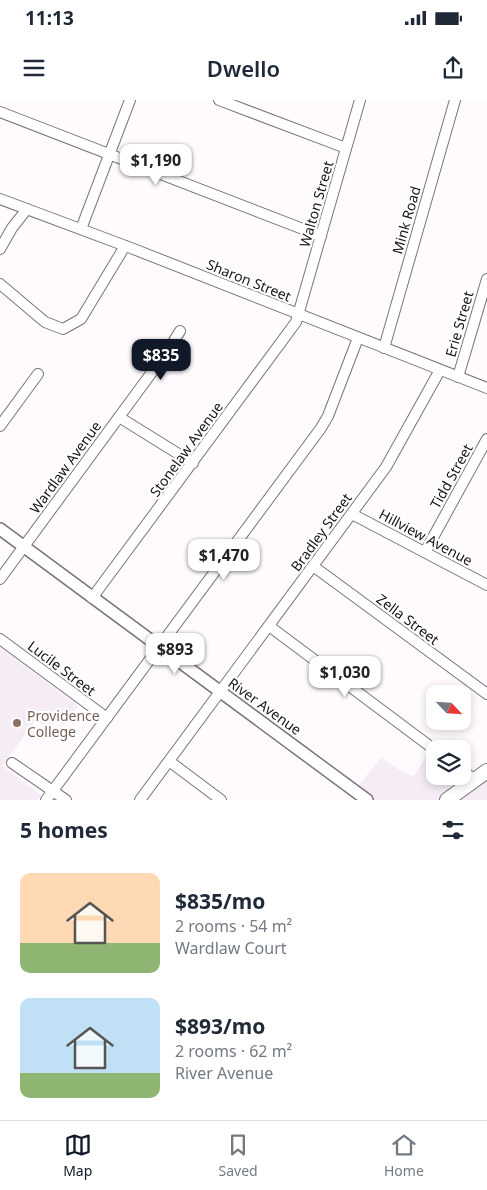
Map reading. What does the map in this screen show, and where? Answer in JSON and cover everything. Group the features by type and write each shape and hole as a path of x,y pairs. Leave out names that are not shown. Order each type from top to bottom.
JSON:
{"main road":[{"path":"447,800 487,771"}],"street":[{"path":"81,229 130,100"},
{"path":"219,100 346,148"},
{"name":"Walton Street","path":"298,315 360,100"},
{"name":"Mink Road","path":"384,348 455,100"},
{"path":"0,112 321,236"},
{"name":"Sharon Street","path":"0,199 487,388"},
{"path":"0,249 12,228 27,209"},
{"path":"0,284 45,322 63,329 82,319 125,246"},
{"name":"Erie Street","path":"458,377 487,279"},
{"name":"Stonelaw Avenue","path":"92,598 268,361 296,322 298,315"},
{"path":"119,417 180,331"},
{"path":"46,800 321,428 328,416 358,338"},
{"name":"Bradley Street","path":"140,800 386,467 440,370"},
{"path":"0,426 38,374"},
{"name":"Wardlaw Avenue","path":"0,579 119,417 193,463"},
{"name":"Tidd Street","path":"425,552 487,439"},
{"name":"Hillview Avenue","path":"352,514 487,585"},
{"name":"River Avenue","path":"0,529 367,800"},
{"name":"Zella Street","path":"313,566 487,694"},
{"path":"269,626 426,743"},
{"name":"Lucile Street","path":"0,639 107,718"},
{"path":"169,761 221,800"},
{"path":"12,763 66,800"},
{"path":"471,777 475,780"}],"shaded area":[{"name":"Providence College","path":"0,648 78,706 64,725 56,720 49,729 36,720 2,766 41,795 37,800 0,800"},
{"path":"426,757 426,785 471,785 471,778 487,768 487,800 356,800 358,796 355,790 381,758 406,774 414,776"}],"place":[{"name":"Providence College","path":"17,723"}]}
